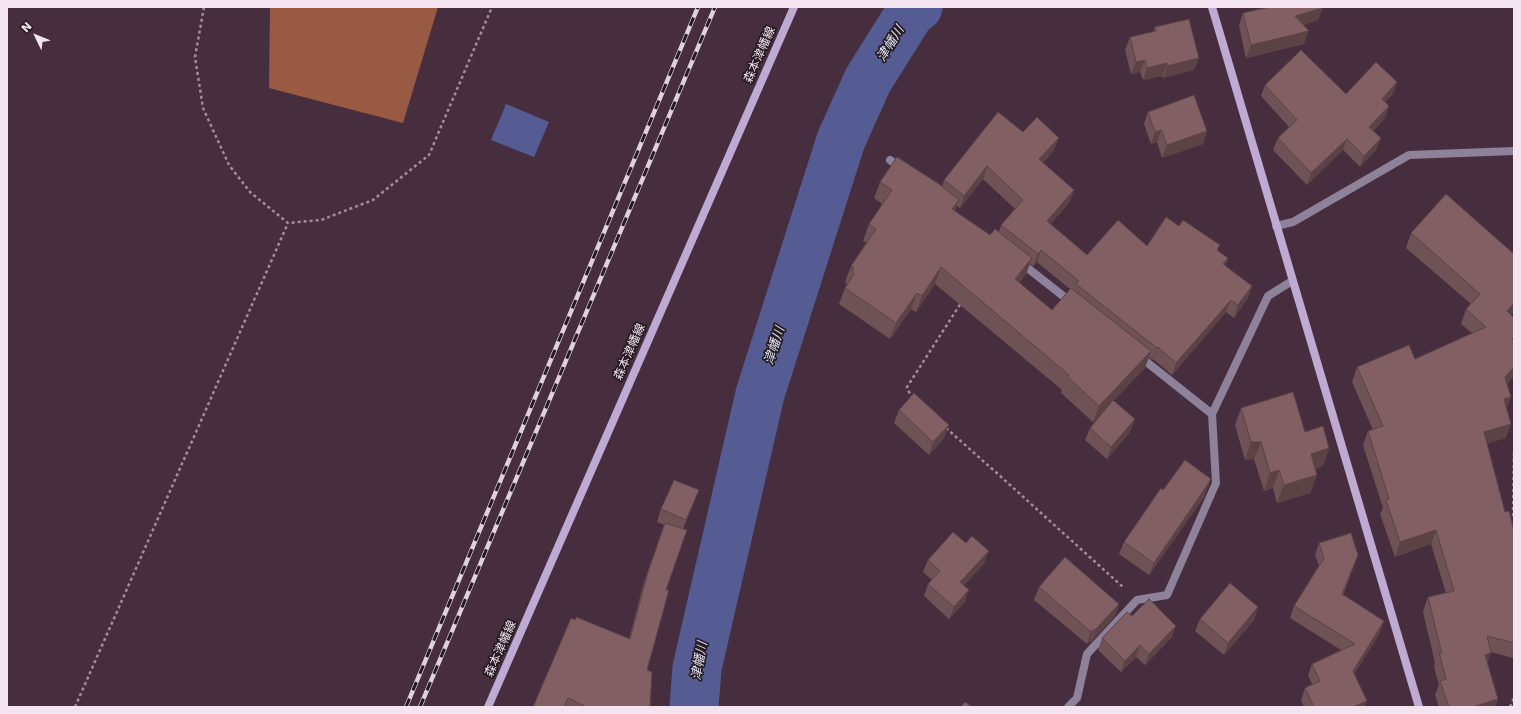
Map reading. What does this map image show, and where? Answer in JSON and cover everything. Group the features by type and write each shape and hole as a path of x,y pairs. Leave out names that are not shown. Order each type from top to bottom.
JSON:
{"main road":[{"name":"森本津幡線","path":"488,707 794,7"},
{"path":"1212,7 1419,707"}],"street":[{"path":"1276,226 1293,222 1409,155 1514,151"},
{"path":"890,160 908,174"},
{"path":"1016,259 1078,307"},
{"path":"1068,707 1076,698 1087,654 1137,600 1167,595 1216,482 1212,414 1268,296 1292,281"},
{"path":"1133,351 1212,414"}],"path":[{"path":"204,7 195,57 203,108 229,165 250,192 288,223 321,220 373,200 429,155 492,7"},
{"path":"75,707 288,223"},
{"path":"917,403 911,398 906,387 965,296"},
{"path":"940,424 999,475 1137,600"},
{"path":"1514,453 1514,518"},
{"path":"1510,707 1514,698"}],"shaded area":[{"path":"270,7 438,7 403,123 269,88"}],"water":[{"path":"506,104 549,122 534,157 491,140"}],"building":[{"path":"1270,7 1323,8 1295,16 1309,31 1251,45 1243,13"},
{"path":"1189,19 1199,58 1167,66 1167,63 1147,68 1145,60 1136,62 1130,37 1156,31 1155,27"},
{"path":"1301,50 1346,94 1376,62 1397,82 1382,99 1389,106 1369,127 1381,138 1364,156 1347,139 1311,173 1278,138 1297,120 1265,85"},
{"path":"1194,95 1207,131 1167,145 1161,130 1155,132 1148,112"},
{"path":"998,112 1023,132 1037,117 1059,138 1039,159 1074,190 1047,221 1087,255 1118,220 1147,246 1166,217 1179,226 1183,220 1220,245 1217,250 1228,258 1223,264 1252,286 1238,305 1231,300 1176,363 1158,347 1157,348 1076,284 1079,281 1041,250 1038,254 1001,225 1023,200 987,166 964,196 944,180"},
{"path":"897,157 939,184 959,200 952,209 990,235 995,229 1032,258 1015,279 1052,310 1071,288 1151,351 1099,406 1067,376 1069,375 941,267 922,296 917,293 896,323 845,288 854,274 852,272 854,268 851,266 876,229 869,224 892,190 880,182"},
{"path":"1446,194 1514,254 1514,303 1507,311 1514,318 1514,337 1512,339 1514,340 1514,367 1505,377 1511,397 1504,399 1511,424 1484,432 1505,512 1509,511 1514,531 1514,643 1487,636 1491,653 1485,655 1498,699 1473,707 1449,707 1440,681 1446,679 1439,652 1442,654 1428,597 1454,591 1436,530 1400,542 1386,500 1389,499 1368,431 1383,426 1357,367 1409,345 1415,359 1486,327 1466,309 1480,294 1411,233"},
{"path":"1293,392 1305,432 1323,426 1329,448 1311,454 1317,475 1284,485 1279,470 1270,473 1261,442 1251,442 1241,408"},
{"path":"914,393 949,425 933,442 899,410"},
{"path":"1113,400 1135,419 1111,447 1090,428"},
{"path":"1185,460 1211,479 1154,563 1124,542 1161,488 1163,490"},
{"path":"674,480 699,490 686,520 661,509"},
{"path":"665,523 687,530 666,590 669,590 647,670 652,672 650,707 586,707 568,698 564,707 533,707 571,618 575,620 576,617 630,639 648,572"},
{"path":"953,532 966,543 972,536 989,551 960,582 969,590 954,607 928,584 940,571 928,560"},
{"path":"1351,533 1358,555 1342,594 1384,621 1353,671 1367,701 1353,707 1314,707 1305,688 1320,681 1312,664 1355,644 1294,606 1324,558 1319,543"},
{"path":"1065,557 1119,604 1095,630 1094,629 1091,632 1039,587"},
{"path":"1230,583 1258,607 1228,643 1200,619"},
{"path":"1149,599 1176,626 1149,654 1140,645 1125,661 1102,638 1127,612 1132,616"},
{"path":"965,702 972,707 961,707"}],"waterway":[{"name":"津幡川","path":"694,707 697,668 760,394 841,140 868,80 910,13 918,7"}],"railway":[{"path":"406,707 698,7"},
{"path":"420,707 715,7"}]}
